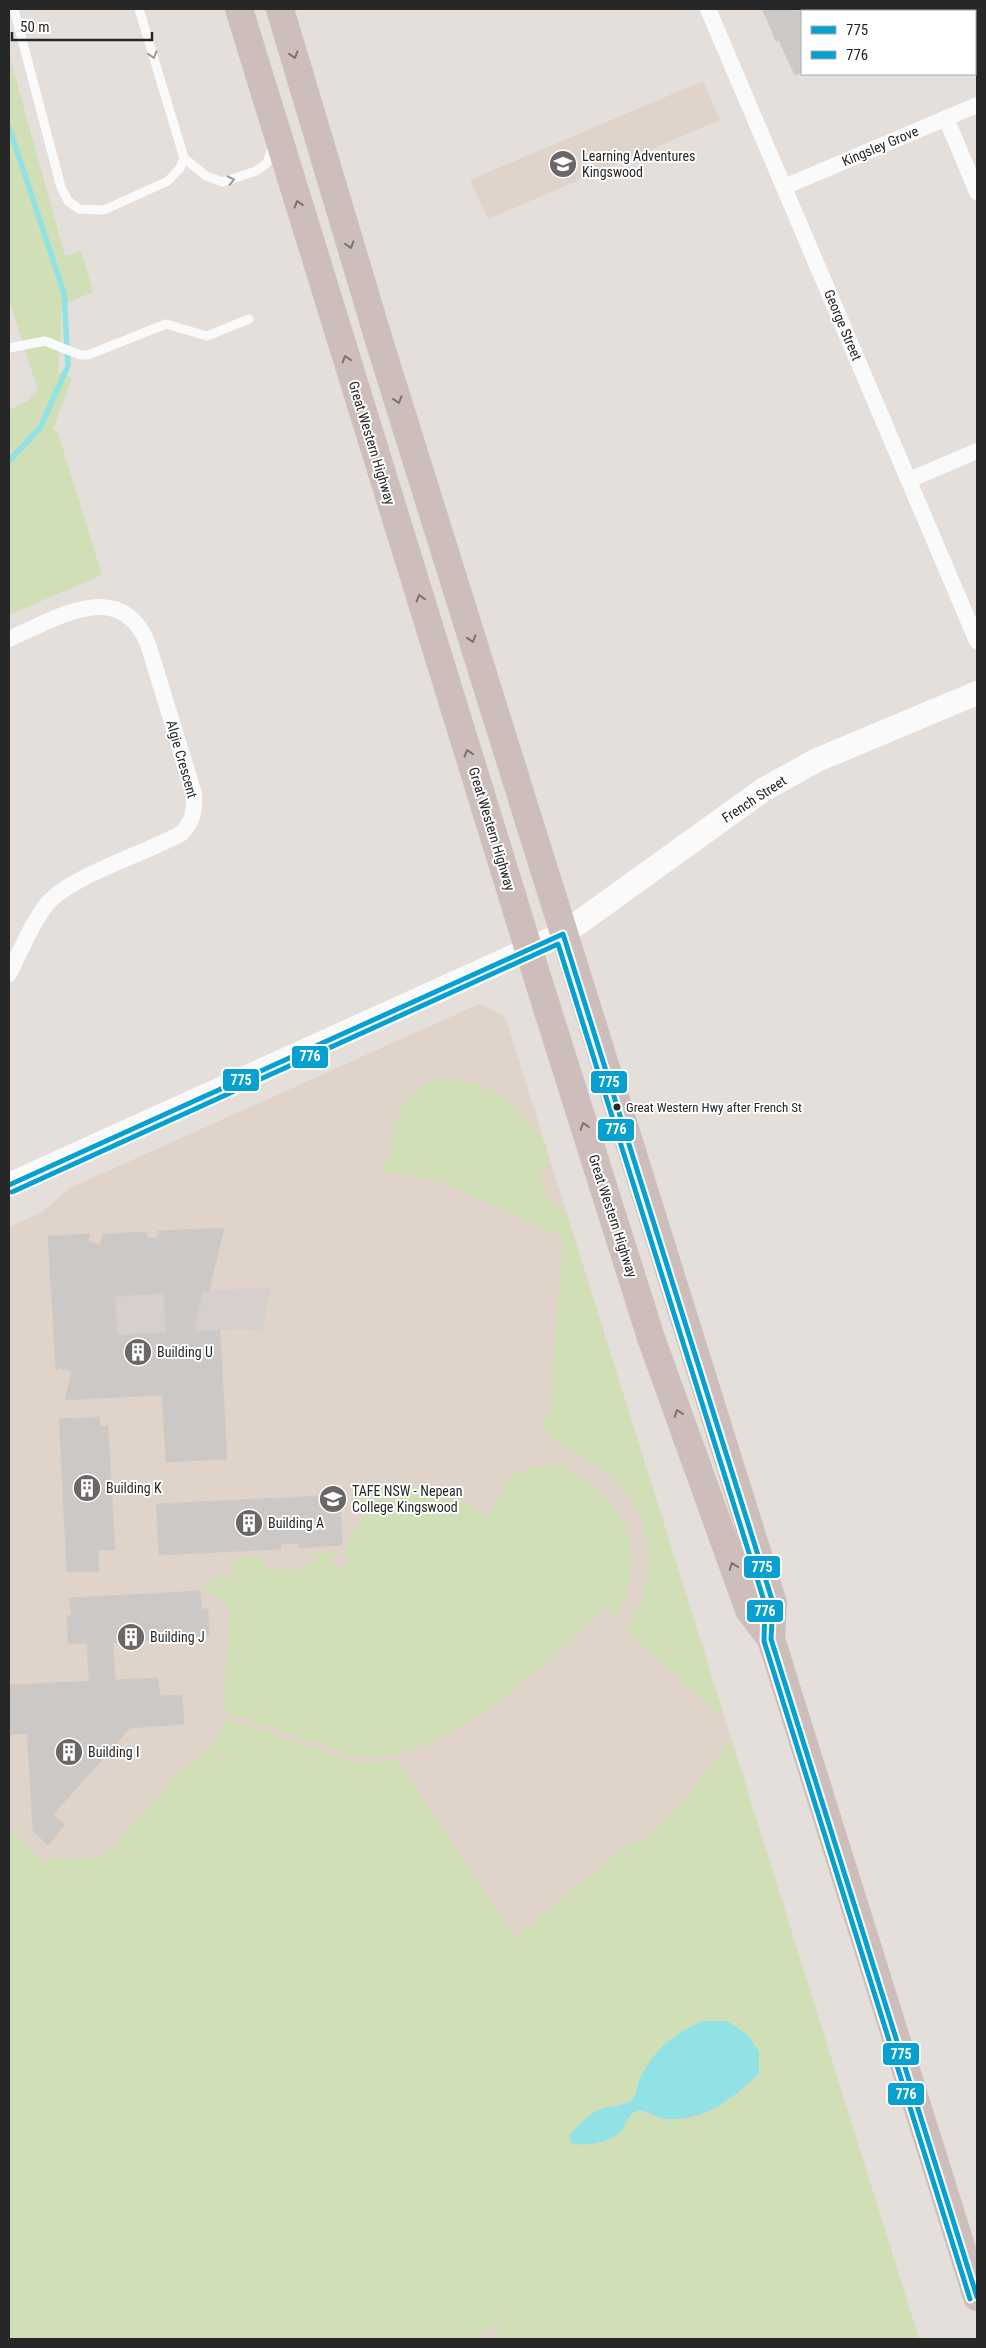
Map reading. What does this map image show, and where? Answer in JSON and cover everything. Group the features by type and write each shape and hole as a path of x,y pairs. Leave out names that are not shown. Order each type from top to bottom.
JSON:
{"highway":[{"name":"Great Western Highway","path":"238,9 276,133 773,1603 771,1640"},
{"name":"Great Western Highway","path":"280,9 381,347 548,941 651,1338 749,1610 771,1640 977,2297"}],"street":[{"name":"George Street","path":"708,9 977,641"},
{"name":"Kingsley Grove","path":"784,187 977,105"},
{"path":"946,118 977,192"},
{"path":"909,480 977,451"},
{"name":"Algie Crescent","path":"9,639 71,612 89,607 108,607 124,612 132,618 148,644 194,794 195,806 193,817 182,833 74,884 53,898 43,910 9,974"},
{"name":"French Street","path":"9,1185 548,941 763,790 818,760 977,693"}],"lane":[{"path":"14,9 55,163 68,201 79,209 104,210 168,181 180,168 184,158"},
{"path":"139,9 184,158 206,176 223,182 256,171 266,163 276,133"},
{"path":"10,348 45,341 80,355 91,354 166,324 207,336 249,319"}],"shaded area":[{"name":"Learning Adventures Kingswood","path":"703,81 720,120 488,219 470,180"},
{"name":"TAFE NSW - Nepean College Kingswood","path":"479,1004 505,1016 919,2339 9,2339 9,1227 42,1212 70,1188"},
{"path":"270,1287 263,1333 245,1329 194,1331 203,1291"},
{"path":"164,1293 166,1333 117,1335 115,1296"}],"green space":[{"path":"9,54 65,256 81,251 93,292 62,305 58,371 72,378 53,429 54,431 57,430 102,575 9,615 9,410 27,401 38,391 9,299"},
{"path":"445,1077 470,1082 502,1096 526,1118 546,1145 548,1164 541,1179 545,1196 560,1207 569,1221 723,1712 719,1716 626,1630 643,1592 647,1573 648,1553 646,1533 639,1514 629,1497 607,1473 551,1438 544,1430 543,1422 550,1407 563,1237 443,1183 382,1170 391,1148 392,1131 405,1100 423,1085"},
{"path":"555,1462 572,1470 604,1496 615,1509 628,1535 631,1549 630,1579 621,1606 613,1618 603,1608 554,1655 496,1704 465,1725 433,1742 400,1753 368,1757 355,1756 227,1713 223,1696 229,1640 229,1610 222,1599 206,1591 212,1579 234,1575 231,1558 263,1556 265,1570 305,1569 305,1563 318,1562 316,1553 338,1552 330,1561 340,1570 350,1560 341,1552 348,1551 347,1540 351,1539 364,1513 363,1507 352,1493 349,1485 356,1484 356,1487 363,1487 363,1484 414,1487 442,1493 488,1516 510,1476"},
{"path":"226,1718 352,1761 368,1763 397,1759 515,1937 624,1847 645,1839 689,1794 731,1738 919,2339 502,2339 496,2327 468,2339 9,2339 9,1826 43,1863 48,1857 81,1860 96,1857 111,1848 178,1774 214,1745","holes":["759,2074 719,2106 691,2118 670,2120 635,2111 631,2114 621,2131 611,2105 628,2102 634,2096 639,2079"]}],"water":[{"path":"704,2021 727,2021 748,2035 759,2052 759,2074 728,2100 706,2112 681,2119 666,2119 645,2111 637,2111 629,2117 621,2131 604,2141 590,2144 571,2143 570,2134 592,2113 631,2101 637,2090 639,2080 659,2050 683,2031"}],"building":[{"path":"762,9 799,9 768,22"},
{"path":"799,9 811,10 801,10 800,30 776,41 768,22"},
{"path":"801,29 801,49 786,56 779,40"},
{"path":"801,49 801,72 795,75 786,56"},
{"name":"Building U","path":"224,1228 209,1291 115,1296 117,1335 220,1330 227,1459 166,1462 162,1395 65,1400 72,1371 59,1368 56,1371 48,1236 90,1234 88,1241 100,1245 103,1234 147,1232 147,1238 158,1238 158,1231"},
{"path":"203,1291 194,1331 166,1333 164,1293"},
{"name":"Building K","path":"99,1417 100,1426 108,1426 115,1550 98,1550 99,1571 67,1572 59,1419"},
{"name":"Building A","path":"340,1495 342,1545 299,1548 299,1543 281,1544 281,1549 159,1555 156,1504"},
{"name":"Building J","path":"200,1591 202,1609 208,1609 209,1636 113,1643 115,1680 89,1681 87,1643 68,1644 67,1616 72,1615 69,1598"},
{"name":"Building I","path":"158,1678 160,1696 182,1695 184,1724 130,1728 53,1815 65,1825 48,1845 33,1831 27,1733 9,1735 9,1685"}],"waterway":[{"path":"9,127 64,293 68,366 40,428 9,461"}],"transit line":[{"name":"775","path":"9,1185 563,934 773,1603 771,1639 977,2297"},
{"name":"776","path":"12,1192 558,944 765,1604 764,1641 970,2299"}],"place":[{"name":"Learning Adventures Kingswood","path":"563,164"},
{"name":"Great Western Hwy after French St","path":"617,1107"},
{"name":"Building U","path":"138,1352"},
{"name":"Building K","path":"87,1488"},
{"name":"TAFE NSW - Nepean College Kingswood","path":"333,1499"},
{"name":"Building A","path":"249,1523"},
{"name":"Building J","path":"131,1637"},
{"name":"Building I","path":"69,1752"}]}
